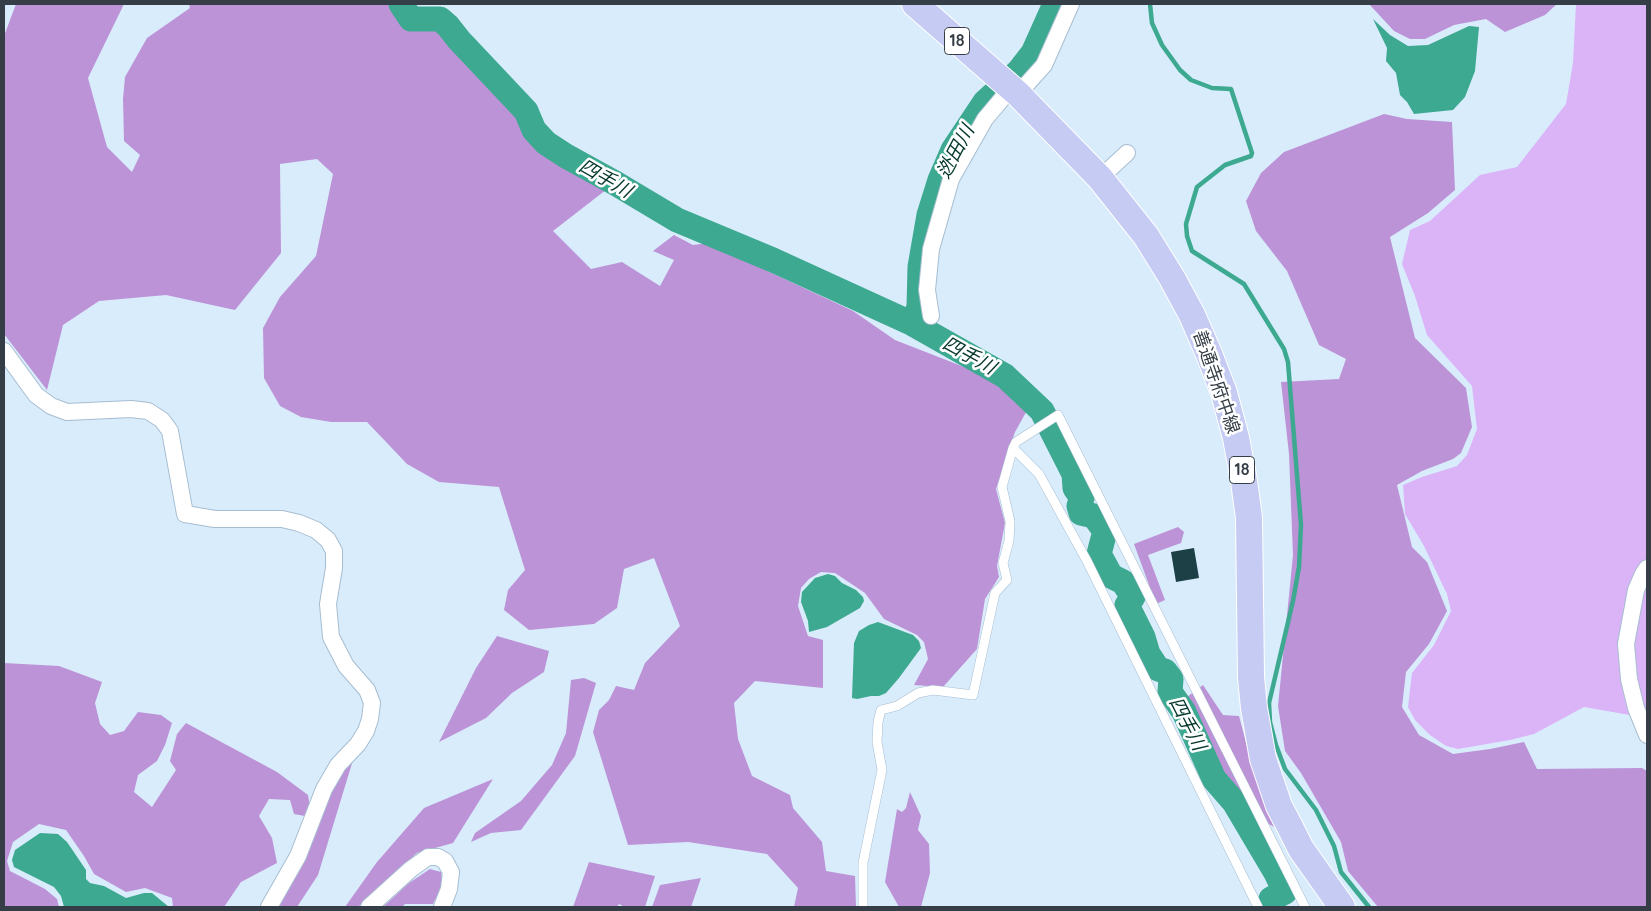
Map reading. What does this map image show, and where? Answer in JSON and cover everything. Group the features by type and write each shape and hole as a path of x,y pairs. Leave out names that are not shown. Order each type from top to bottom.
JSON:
{"main road":[{"name":"善通寺府中線","path":"915,4 1009,86 1100,178 1146,236 1172,278 1209,354 1224,393 1236,438 1249,518 1251,677 1254,708 1263,758 1279,806 1288,826 1301,849 1342,907"}],"street":[{"path":"931,316 927,290 930,249 951,179 985,119 1009,86 1044,65 1071,4"},
{"path":"1100,178 1128,152"},
{"path":"4,351 36,396 51,406 67,412 130,409 148,411 162,420 170,431 185,514 215,519 282,519 300,523 316,530 328,540 334,551 334,568 328,604 331,637 346,666 367,690 372,703 370,719 366,731 358,744 338,765 324,789 298,856 269,907"},
{"path":"1647,568 1636,590 1626,644 1629,679 1636,708 1647,735"},
{"path":"369,907 410,869 428,858 438,857 445,861 451,872 449,889 442,907"}],"lane":[{"path":"863,907 863,863 882,770 878,742 878,722 881,710 897,706 918,693 934,690 972,695 994,593 1007,580 1003,563 1009,541 1010,521 1002,487 1015,445 1058,415 1305,907"},
{"path":"1015,445 1040,474 1087,561 1258,907"}],"shaded area":[{"path":"16,4 124,4 88,78 107,147 132,172 140,155 124,141 123,99 125,77 147,38 190,8 189,4 392,4 409,27 440,27 521,115 529,135 576,172 611,186 553,231 591,269 622,262 660,286 674,260 653,251 674,235 693,245 708,243 853,311 895,340 1000,381 1029,407 1015,432 996,489 1005,523 997,566 999,577 985,599 977,649 943,687 914,685 928,659 924,642 917,635 884,619 865,593 835,573 821,572 809,579 801,588 798,606 808,636 823,640 823,688 755,681 734,703 738,739 752,776 790,795 793,808 822,842 826,871 855,876 856,907 794,907 798,888 767,854 688,842 628,845 593,732 599,710 609,700 616,686 634,690 645,663 680,626 654,558 624,569 617,608 594,624 529,630 504,610 508,590 525,570 499,487 439,482 407,464 367,422 331,422 301,417 280,406 264,378 263,328 280,297 316,256 333,174 317,159 280,164 281,253 235,310 166,295 99,301 63,325 47,390 4,334 4,36"},
{"path":"1369,4 1557,4 1545,15 1505,32 1486,19 1454,25 1425,39 1410,39 1394,31"},
{"path":"1576,4 1647,4 1647,718 1584,707 1534,734 1458,749 1446,746 1430,735 1415,720 1408,707 1412,673 1434,645 1451,611 1447,594 1424,546 1405,514 1403,485 1457,466 1467,455 1477,429 1472,386 1427,335 1415,296 1402,264 1410,230 1430,221 1480,175 1517,167 1566,104 1573,63"},
{"path":"1373,19 1390,35 1408,46 1428,45 1469,26 1479,27 1475,71 1465,97 1453,110 1414,114 1400,95 1396,73 1386,61 1387,48"},
{"path":"1384,114 1407,119 1452,122 1455,190 1428,213 1390,237 1415,338 1466,388 1472,427 1461,453 1453,459 1422,471 1397,485 1412,547 1427,562 1447,611 1429,644 1406,672 1402,707 1419,735 1453,754 1524,742 1537,769 1642,768 1647,771 1647,907 1378,907 1348,871 1341,842 1301,773 1285,751 1278,706 1293,555 1289,454 1281,382 1339,379 1346,359 1319,345 1287,271 1256,231 1246,201 1261,173 1284,152"},
{"path":"1178,527 1184,532 1181,543 1148,555 1165,600 1156,604 1134,544"},
{"path":"828,574 835,576 842,583 856,590 863,597 864,601 860,608 827,627 809,632 808,621 801,602 802,592 815,578"},
{"path":"878,622 913,635 919,641 921,648 886,693 879,696 852,698 854,643 859,631"},
{"path":"497,636 549,651 544,672 512,693 486,718 439,742 476,668"},
{"path":"4,663 59,666 102,682 95,703 100,724 110,735 124,731 138,712 161,715 172,723 165,745 157,761 138,775 134,792 152,807 176,770 170,761 177,734 186,723 277,772 308,795 310,808 305,816 294,814 290,800 269,799 259,816 272,838 277,863 241,882 224,907 173,907 172,898 145,888 126,892 94,874 66,830 39,824 13,842 7,861 10,871 45,889 57,899 59,907 4,907"},
{"path":"584,678 596,683 575,756 521,830 491,833 471,842 475,833 521,801 552,765 566,733 571,680"},
{"path":"1203,685 1223,715 1239,716 1256,780 1274,827 1248,812 1220,768 1187,697"},
{"path":"353,760 318,875 297,907 276,907 336,780"},
{"path":"493,779 453,843 417,853 358,907 345,907 377,862 424,808"},
{"path":"910,792 921,816 918,830 929,844 930,873 921,907 899,907 885,882 897,809 902,812 906,808"},
{"path":"40,833 58,834 67,842 86,870 86,879 90,883 104,886 126,898 144,893 152,893 169,907 64,907 61,896 54,887 14,867 12,860 15,850"},
{"path":"589,862 655,876 645,907 625,907 619,904 617,907 573,907"},
{"path":"430,869 441,872 443,884 433,904 405,904 402,907 383,907 409,883"},
{"path":"701,878 691,907 652,907 660,885"}],"building":[{"path":"1194,548 1199,578 1176,582 1171,552"}],"waterway":[{"name":"四手川","path":"401,4 411,19 440,19 448,26 526,111 534,130 546,143 566,156 677,220 773,260 913,324 1005,376 1042,411 1074,474 1075,488 1082,498 1079,506 1081,513 1094,516 1105,531 1099,554 1111,576 1123,582 1133,597 1127,605 1143,637 1148,654 1158,669 1165,671 1171,679 1170,692 1184,712 1214,779 1234,802 1276,873 1285,892 1271,899 1272,907"},
{"name":"迯田川","path":"913,324 919,307 920,267 929,215 940,180 953,150 985,102 1019,71 1033,53 1055,4"},
{"path":"1150,4 1152,23 1162,45 1180,70 1191,80 1212,88 1231,89 1252,153 1251,156 1225,165 1197,187 1186,224 1187,236 1192,251 1244,284 1284,349 1288,362 1301,525 1299,567 1269,703 1270,722 1285,769 1316,810 1334,846 1341,872 1369,907"}]}
